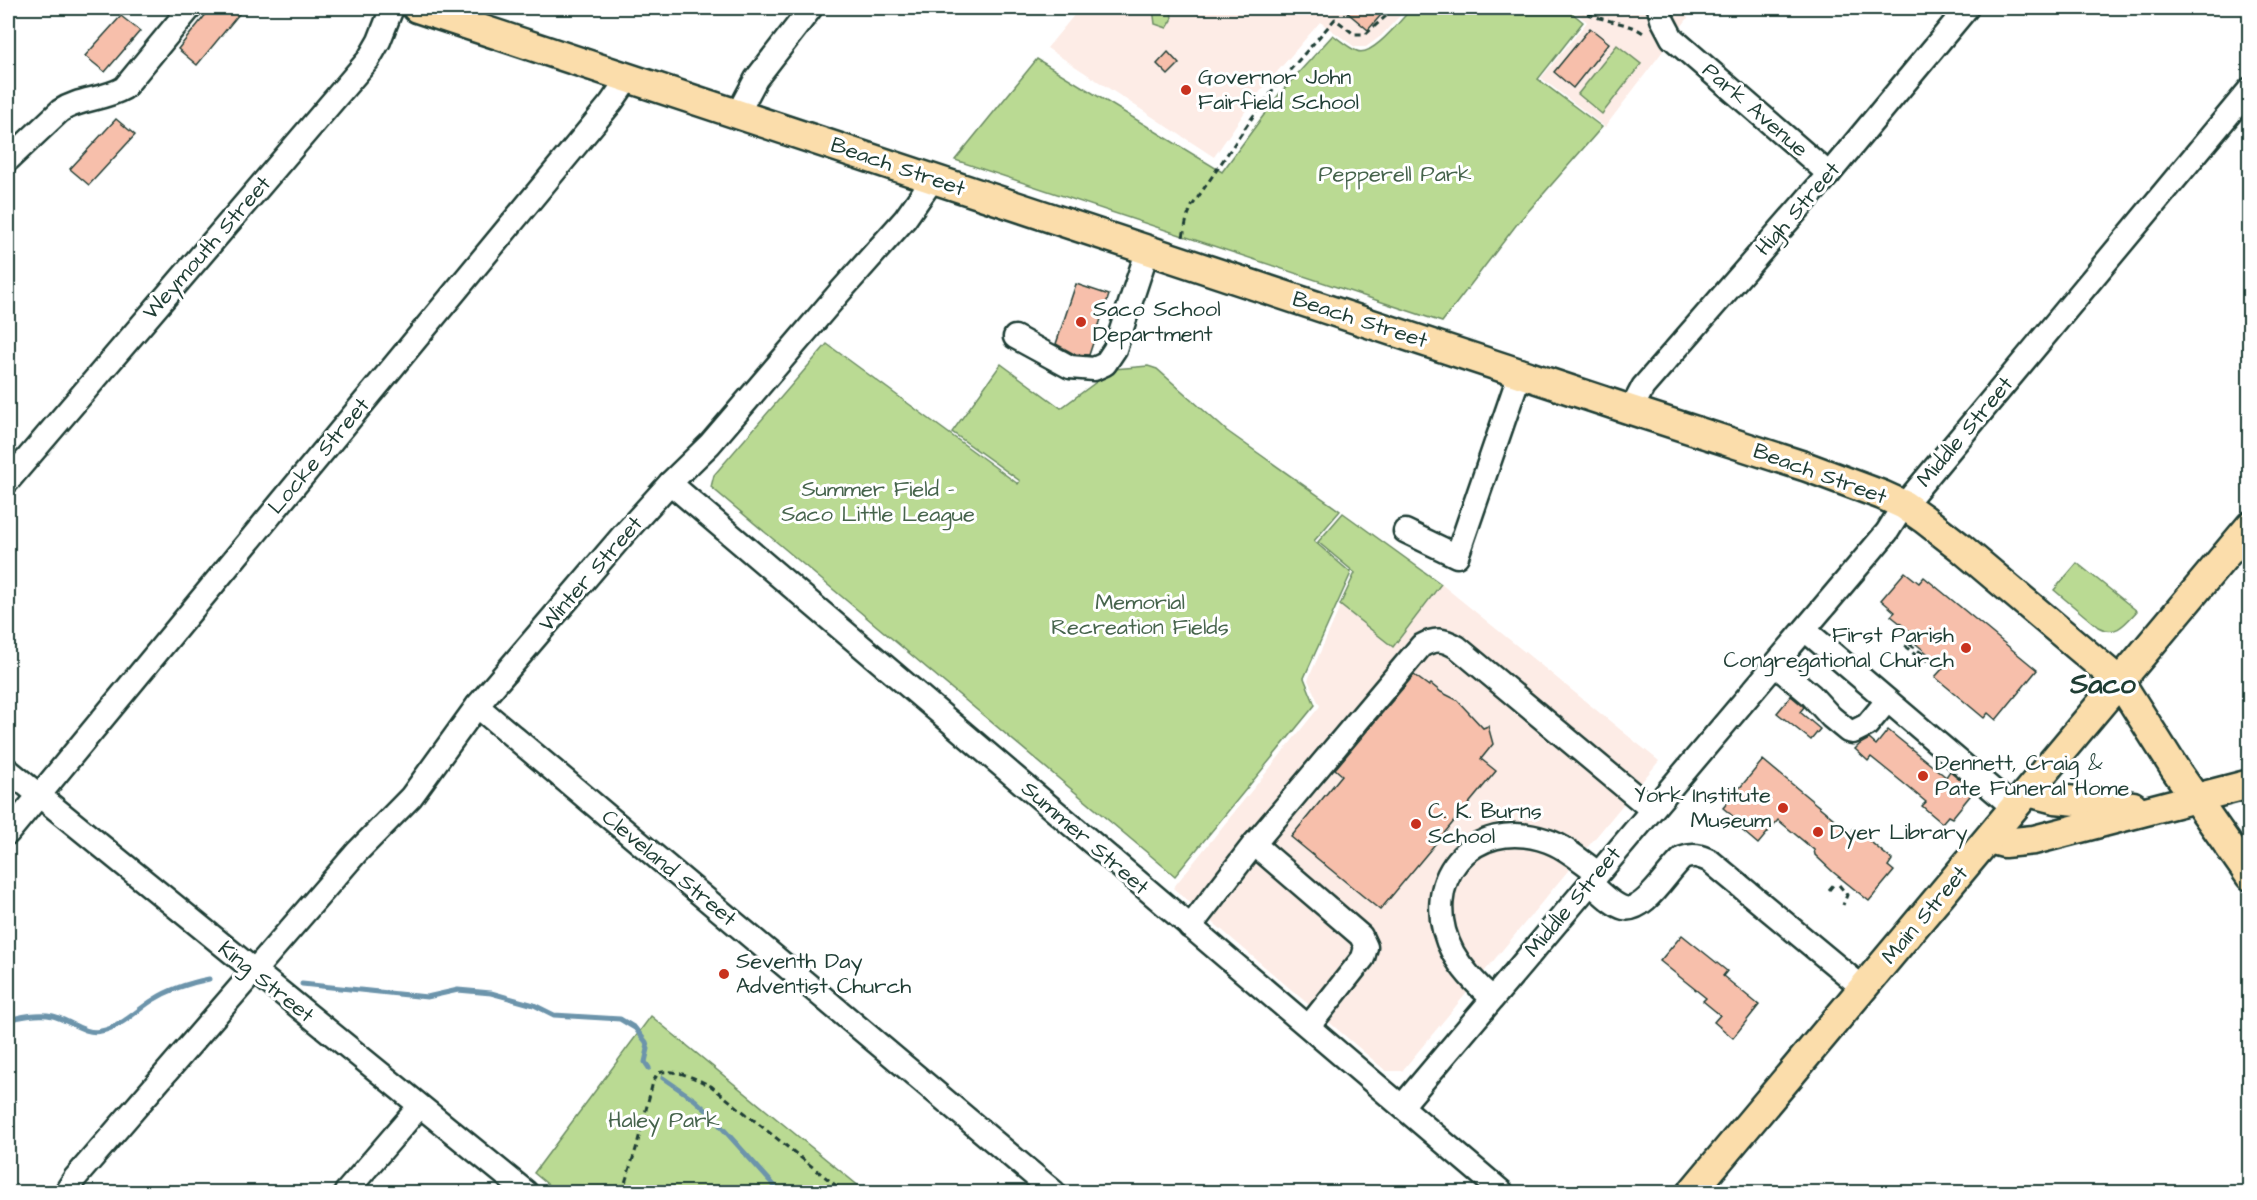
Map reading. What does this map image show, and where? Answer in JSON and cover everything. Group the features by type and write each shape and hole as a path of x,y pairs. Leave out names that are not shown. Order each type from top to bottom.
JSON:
{"main road":[{"name":"Beach Street","path":"417,8 1807,467 1904,505 1960,547 2120,682 2175,769 2250,876"},
{"name":"Main Street","path":"1692,1192 2250,526"},
{"path":"1989,839 2004,843 2020,843 2250,784"},
{"path":"2021,800 2055,799 2162,807"}],"street":[{"path":"8,160 69,105 113,94 123,88 190,8"},
{"name":"Weymouth Street","path":"8,481 368,60 379,41 392,8"},
{"path":"738,113 756,78 812,8"},
{"name":"Park Avenue","path":"1659,8 1666,29 1680,46 1829,174"},
{"name":"High Street","path":"1631,410 1643,387 1829,174 1967,8"},
{"name":"Locke Street","path":"8,833 603,112 629,77"},
{"name":"Middle Street","path":"1402,1106 1887,532 1904,505 2250,89"},
{"name":"Winter Street","path":"66,1192 75,1178 357,852 411,796 477,706 623,535 670,483 710,444 905,219 933,179"},
{"path":"1015,337 1070,367 1094,369 1105,364 1115,349 1148,249"},
{"path":"1405,531 1457,556 1520,373"},
{"name":"Summer Street","path":"670,483 1502,1192"},
{"path":"1805,630 1887,701 2021,800"},
{"path":"1190,927 1254,844 1421,646 1429,641 1438,639 1457,647 1651,809"},
{"path":"1774,665 1811,695 1831,717 1848,731 1853,732 1867,725 1887,701"},
{"name":"Cleveland Street","path":"477,706 1054,1192"},
{"name":"King Street","path":"8,770 253,972 526,1192"},
{"path":"1492,998 1468,975 1453,953 1446,934 1442,895 1445,880 1455,863 1470,849 1497,836 1514,835 1548,841 1563,848 1624,908 1635,908 1646,900 1683,858 1690,855 1702,857 1710,861 1863,988"},
{"path":"1254,844 1361,936 1366,947 1363,958 1309,1026"},
{"path":"346,1192 419,1107"}],"path":[{"path":"1178,259 1192,206 1246,125 1283,78 1335,20 1354,34 1366,34 1395,8"},
{"path":"1912,662 1919,657 1906,647 1908,642 1923,654 1925,652"},
{"path":"1925,661 1929,656"},
{"path":"1829,890 1836,884 1847,895 1843,905"},
{"path":"622,1192 636,1149 653,1082 658,1073 664,1071 690,1076 711,1086 844,1192"}],"shaded area":[{"name":"Governor John Fairfield School","path":"1080,8 1407,8 1381,36 1366,47 1355,47 1320,22 1253,100 1214,157 1047,48"},
{"path":"1570,8 1681,8 1688,18 1605,127 1541,78 1587,22"},
{"name":"C. K. Burns School","path":"1343,513 1441,584 1659,761 1402,1071 1386,1071 1173,888 1320,706 1308,680 1355,573 1318,542"}],"green space":[{"path":"1153,8 1171,8 1172,20 1167,28 1155,24"},
{"name":"Pepperell Park","path":"1412,8 1566,8 1583,22 1538,79 1602,127 1517,224 1442,322 955,160 1037,59 1222,172 1280,93 1333,35 1354,50 1363,52 1378,43"},
{"path":"1617,45 1641,64 1602,114 1578,94"},
{"name":"Memorial Recreation Fields","path":"827,344 1018,484 1020,481 952,432 1001,364 1061,408 1114,369 1148,366 1157,369 1227,431 1340,511 1314,541 1351,573 1304,678 1315,705 1175,876 711,487 714,475"},
{"path":"1343,513 1441,584 1393,647 1340,605 1355,573 1318,542"},
{"path":"2077,563 2137,611 2120,628 2110,631 2098,627 2054,590"},
{"name":"Haley Park","path":"651,1016 866,1192 557,1192 534,1173"}],"building":[{"path":"211,8 244,8 197,65 178,49"},
{"path":"1342,8 1387,8 1368,30"},
{"path":"121,16 140,31 105,72 85,56"},
{"path":"1590,28 1609,43 1573,88 1554,72"},
{"path":"1168,52 1179,64 1168,75 1157,64"},
{"path":"116,119 135,135 89,185 70,169"},
{"name":"Saco School Department","path":"1076,284 1109,295 1089,355 1074,354 1056,344"},
{"name":"First Parish Congregational Church","path":"1905,572 1919,583 1924,577 2037,670 1996,720 1988,713 1984,718 1935,677 1944,667 1916,644 1920,639 1891,616 1895,612 1881,600"},
{"path":"1414,675 1429,686 1431,684 1457,700 1483,728 1488,726 1493,744 1481,759 1496,771 1380,910 1291,837 1342,775 1335,769"},
{"path":"1791,696 1804,707 1800,712 1820,729 1811,740 1777,713"},
{"name":"Dennett, Craig & Pate Funeral Home","path":"1888,730 1946,777 1950,771 1974,791 1952,818 1948,816 1942,823 1922,806 1926,802 1871,757 1868,761 1855,749 1869,739 1876,745"},
{"name":"Dyer Library","path":"1763,760 1851,833 1854,828 1892,860 1888,866 1894,871 1869,901 1833,872 1815,855 1814,850 1778,820 1758,844 1737,826 1740,822 1723,808"},
{"path":"1682,935 1727,971 1723,976 1759,1005 1733,1038 1714,1022 1720,1015 1703,1001 1706,998 1660,961"}],"waterway":[{"path":"8,1021 30,1015 48,1015 89,1031 101,1031 122,1023 166,993 209,979"},
{"path":"302,984 427,997 458,990 491,993 534,1005 554,1015 620,1019 635,1028 646,1042 648,1049 645,1062 649,1068"},
{"path":"663,1078 707,1111 780,1192"}],"place":[{"name":"Governor John Fairfield School","path":"1186,90"},
{"name":"Saco School Department","path":"1081,322"},
{"name":"First Parish Congregational Church","path":"1966,648"},
{"name":"Dennett, Craig & Pate Funeral Home","path":"1923,776"},
{"name":"York Institute Museum","path":"1783,808"},
{"name":"C. K. Burns School","path":"1416,824"},
{"name":"Dyer Library","path":"1818,832"},
{"name":"Seventh Day Adventist Church","path":"724,974"}],"district":[{"name":"Saco","path":"2103,684"}],"park label":[{"name":"Summer Field - Saco Little League","path":"878,502"}]}
